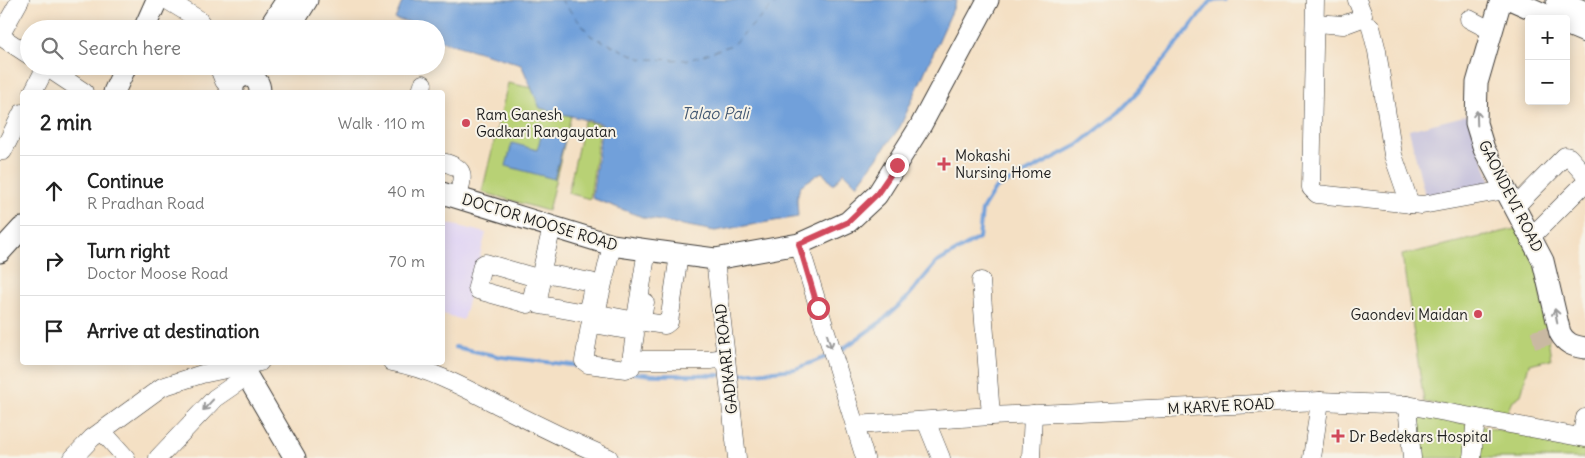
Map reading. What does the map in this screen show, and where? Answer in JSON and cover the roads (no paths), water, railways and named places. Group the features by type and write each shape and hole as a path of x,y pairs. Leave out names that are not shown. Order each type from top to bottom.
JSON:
{"main road":[{"path":"148,20 157,0"},
{"path":"274,20 287,0"},
{"path":"295,20 307,0"},
{"name":"DOCTOR MOOSE ROAD","path":"450,195 612,245 650,251 715,259 799,244 848,222 877,194 920,125 988,0"},
{"name":"GAONDEVI ROAD","path":"1501,0 1478,83 1476,123 1484,149 1543,261 1560,333 1564,340 1570,344 1585,348"},
{"path":"1512,0 1546,15"},
{"path":"1557,0 1585,12"},
{"path":"1570,26 1585,32"},
{"path":"115,90 122,75"},
{"path":"234,90 236,80 257,81"},
{"path":"0,252 20,230"},
{"path":"247,367 295,458"}],"street":[{"path":"167,0 199,20"},
{"path":"1316,0 1311,188 1317,194 1422,205 1510,198 1565,156 1569,157 1585,175"},
{"path":"1315,23 1343,25 1362,18 1357,0"},
{"path":"1531,0 1585,24"},
{"path":"10,7 0,36 20,49"},
{"path":"1470,19 1492,31"},
{"path":"1371,27 1377,51 1392,155 1410,204"},
{"path":"34,90 42,75"},
{"path":"58,75 81,90"},
{"path":"222,75 231,90"},
{"path":"0,151 3,151 18,133"},
{"path":"445,163 455,165 460,170 462,177 450,195"},
{"path":"1531,237 1585,183"},
{"path":"504,261 538,273 548,226"},
{"path":"799,244 865,458"},
{"path":"612,245 597,309 600,314 632,320 636,318 650,251"},
{"path":"650,251 642,318 646,322 665,325 669,322 680,255"},
{"name":"GADKARI ROAD","path":"715,259 736,458"},
{"path":"981,281 991,416"},
{"path":"640,326 634,361 726,358"},
{"path":"406,365 450,381 568,440 609,458"},
{"path":"73,458 92,438 162,387 202,374 247,367"},
{"path":"158,458 247,367"},
{"path":"1312,458 1320,401"},
{"name":"M KARVE ROAD","path":"855,425 991,416 1320,401 1407,405 1583,438"},
{"path":"1407,405 1412,458"},
{"path":"1031,458 1033,414"},
{"path":"1472,458 1476,418"},
{"path":"1583,438 1585,418"},
{"path":"928,426 941,458"},
{"path":"102,431 126,458"}],"water":[{"name":"Talao Pali","path":"403,0 957,0 900,127 857,185 844,172 833,185 822,172 800,186 797,199 798,217 715,231 645,218 592,198 602,124 540,108 521,64 445,42 445,20 395,19"},
{"path":"542,133 565,139 554,179 506,166 512,143 537,150"}],"waterway":[{"path":"840,351 882,321 906,299 936,263 979,238 982,210 995,189 1078,145 1119,112 1139,91 1211,1 1226,0"},
{"path":"455,347 502,357 581,366"},
{"path":"733,375 795,369 826,357"},
{"path":"633,373 653,375 720,375"}],"tunnel":[{"path":"1533,340 1560,333"}],"place":[{"name":"Ram Ganesh Gadkari Rangayatan","path":"466,123"},
{"name":"Mokashi Nursing Home","path":"944,164"},
{"name":"Gaondevi Maidan","path":"1478,314"},
{"name":"Dr Bedekars Hospital","path":"1338,436"}]}
